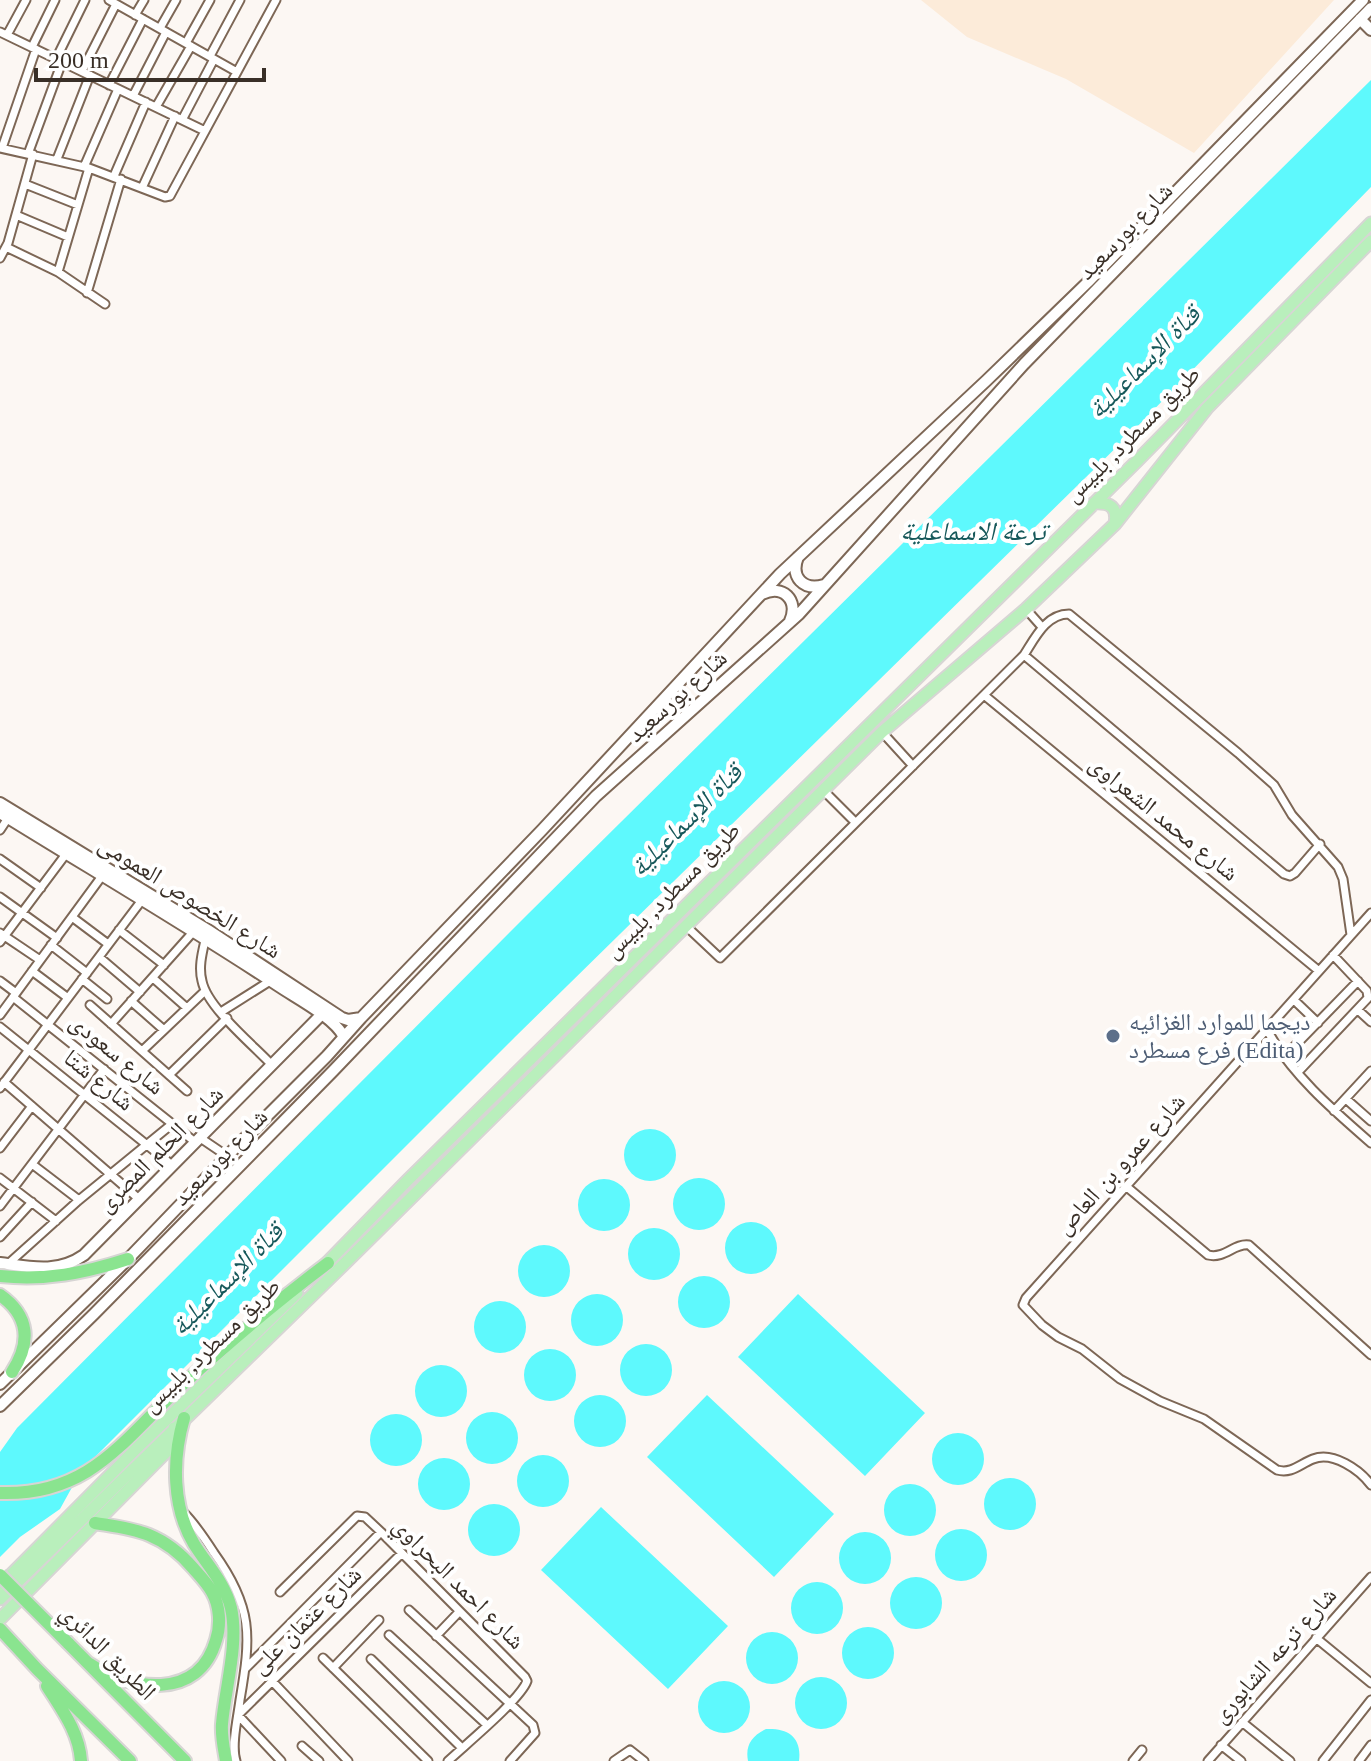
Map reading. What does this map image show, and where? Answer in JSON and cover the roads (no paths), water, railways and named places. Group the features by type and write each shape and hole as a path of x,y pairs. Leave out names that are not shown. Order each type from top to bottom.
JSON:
{"highway":[{"path":"0,1276 59,1276 90,1271 128,1259"},
{"path":"0,1493 30,1492 66,1482 99,1465 181,1386 328,1263"},
{"path":"0,1295 17,1311 25,1331 23,1352 12,1372"},
{"path":"179,1423 176,1483 180,1508 193,1543 220,1582 231,1609 233,1638 222,1727 226,1761"},
{"path":"88,1663 128,1682 149,1685 180,1682 206,1663 218,1636 219,1621 212,1593 184,1558 169,1545 132,1529 95,1523"},
{"name":"الطريق الدائري","path":"0,1575 185,1761"},
{"path":"0,1629 130,1761"},
{"path":"37,1669 75,1730 81,1761"}],"main road":[{"name":"شارع بورسعيد","path":"0,1384 128,1259 344,1037 799,555 997,371 1363,0"},
{"name":"شارع بورسعيد","path":"0,1406 333,1071 618,774 789,623 1024,364 1371,8"},
{"path":"1360,19 1371,30"},
{"name":"طريق مسطرد, بلبيس","path":"0,1586 1094,503 1371,223"},
{"name":"طريق مسطرد, بلبيس","path":"0,1599 882,732 1026,609 1115,524 1207,408 1371,241"},
{"path":"1094,503 1109,504 1115,508 1115,524"},
{"path":"799,555 795,567 799,579 809,586 827,583"},
{"path":"762,594 773,590 786,594 794,611 789,623"},
{"name":"شارع الخصوص العمومى","path":"0,803 342,1018 361,1018"},
{"name":"شارع الخصوص العمومى","path":"4,816 194,931 207,934 321,1015 344,1037"},
{"name":"شارع الحلم المصرى","path":"4,1263 59,1267 84,1255 321,1015"},
{"path":"0,1619 167,1451 179,1423"}],"street":[{"path":"26,0 4,34 205,131"},
{"path":"55,0 34,48 1,148 87,167 168,197 276,0"},
{"path":"0,258 16,215 59,60 85,0"},
{"path":"109,85 144,0"},
{"path":"133,96 176,0"},
{"path":"156,107 210,0"},
{"path":"142,188 240,0"},
{"path":"82,71 112,2 237,72"},
{"path":"57,159 90,75"},
{"path":"58,272 87,167 118,89"},
{"path":"87,293 118,178 146,102"},
{"path":"25,184 78,205"},
{"path":"16,215 68,237"},
{"path":"5,244 58,272 105,304"},
{"path":"1026,609 1042,627"},
{"path":"686,926 720,958 1024,655 1042,627 1055,616 1069,614 1274,785 1292,815 1338,867 1351,935"},
{"path":"1024,655 1284,874 1290,876 1295,873 1320,844"},
{"name":"شارع محمد الشعراوى","path":"984,695 1319,971"},
{"path":"882,732 913,766"},
{"path":"824,791 855,822"},
{"path":"0,830 4,816"},
{"path":"40,960 1,937 66,854"},
{"path":"0,859 41,888"},
{"path":"0,1015 102,876"},
{"path":"0,897 54,941 107,999"},
{"path":"139,1199 32,1106 2,1085 142,900"},
{"name":"شارع عمرو بن العاص","path":"1371,913 1024,1301 1025,1308 1058,1337 1082,1349 1120,1379 1160,1401 1204,1419 1277,1470 1285,1472 1315,1458 1326,1457 1359,1473 1371,1485"},
{"path":"72,917 108,944"},
{"path":"119,930 164,965"},
{"path":"111,1024 194,931"},
{"path":"207,934 200,973 205,991 271,1064"},
{"path":"1298,1072 1358,1010 1368,995 1333,955"},
{"path":"99,957 140,992"},
{"path":"32,971 68,998"},
{"path":"153,978 187,1008"},
{"name":"شارع سعودى","path":"0,981 48,1025 172,1124 227,1156"},
{"path":"169,1075 224,1015 270,981"},
{"path":"1284,1057 1358,981"},
{"path":"142,1051 205,991"},
{"path":"1294,1000 1318,1023"},
{"path":"131,1001 164,1030"},
{"path":"90,1005 187,1091"},
{"path":"1358,1010 1371,1022"},
{"name":"شارع شتا","path":"0,1027 172,1165"},
{"path":"1267,1030 1284,1057 1334,1111 1371,1143"},
{"path":"0,1206 104,1069"},
{"path":"1334,1111 1369,1076"},
{"path":"1346,1099 1371,1121"},
{"path":"0,1148 32,1106"},
{"path":"159,1113 167,1106"},
{"path":"4,1263 172,1124"},
{"path":"32,1164 79,1200"},
{"path":"0,1178 56,1221"},
{"path":"1127,1187 1208,1255 1220,1256 1239,1245 1249,1245 1371,1355"},
{"path":"0,1237 32,1202"},
{"path":"180,1508 222,1562 240,1595 247,1630 246,1668 234,1756 236,1761"},
{"name":"شارع احمد البحراوي","path":"280,1592 357,1516 365,1517 525,1677 526,1684 509,1704"},
{"path":"246,1668 381,1532"},
{"name":"شارع عثمان على","path":"238,1715 401,1554"},
{"name":"شارع ترعه الشابورى","path":"1208,1761 1371,1577"},
{"path":"409,1610 535,1729 533,1737 510,1761"},
{"path":"436,1636 459,1612"},
{"path":"333,1668 379,1620"},
{"path":"389,1635 487,1725"},
{"path":"1316,1638 1371,1683"},
{"path":"323,1658 428,1761"},
{"path":"371,1659 462,1748"},
{"path":"272,1681 348,1761"},
{"path":"1323,1761 1371,1700"},
{"path":"448,1761 509,1704"},
{"path":"238,1715 281,1761"},
{"path":"1242,1722 1290,1761"},
{"path":"1221,1745 1241,1761"},
{"path":"1359,1761 1371,1745"},
{"path":"302,1746 319,1761"},
{"path":"614,1761 630,1750 641,1760"},
{"path":"1133,1761 1142,1750"}],"water":[{"name":"ترعة الاسماعلية","path":"1371,80 1371,187 1132,432 515,1037 81,1471 60,1509 20,1537 0,1557 0,1452 17,1428 528,914"},
{"path":"650,1129 669,1136 676,1155 669,1174 650,1181 631,1174 624,1155 631,1136"},
{"path":"699,1178 718,1185 725,1204 718,1223 699,1230 680,1223 673,1204 680,1185"},
{"path":"604,1179 623,1186 630,1205 623,1224 604,1231 585,1224 578,1205 585,1186"},
{"path":"751,1222 770,1229 777,1248 770,1267 751,1274 732,1267 725,1248 732,1229"},
{"path":"654,1228 673,1235 680,1254 673,1273 654,1280 635,1273 628,1254 635,1235"},
{"path":"544,1245 563,1252 570,1271 563,1290 544,1297 525,1290 518,1271 525,1252"},
{"path":"704,1276 723,1283 730,1302 723,1321 704,1328 685,1321 678,1302 685,1283"},
{"path":"597,1294 616,1301 623,1320 616,1339 597,1346 578,1339 571,1320 578,1301"},
{"path":"798,1294 925,1413 865,1476 738,1357"},
{"path":"500,1301 519,1308 526,1327 519,1346 500,1353 481,1346 474,1327 481,1308"},
{"path":"646,1344 665,1351 672,1370 665,1389 646,1396 627,1389 620,1370 627,1351"},
{"path":"550,1349 569,1356 576,1375 569,1394 550,1401 531,1394 524,1375 531,1356"},
{"path":"441,1365 460,1372 467,1391 460,1410 441,1417 422,1410 415,1391 422,1372"},
{"path":"600,1395 619,1402 626,1421 619,1440 600,1447 581,1440 574,1421 581,1402"},
{"path":"707,1395 834,1514 774,1577 647,1457"},
{"path":"492,1412 511,1419 518,1438 511,1457 492,1464 473,1457 466,1438 473,1419"},
{"path":"396,1414 415,1421 422,1440 415,1459 396,1466 377,1459 370,1440 377,1421"},
{"path":"958,1433 977,1440 984,1459 977,1478 958,1485 939,1478 932,1459 939,1440"},
{"path":"543,1455 562,1462 569,1481 562,1500 543,1507 524,1500 517,1481 524,1462"},
{"path":"444,1458 463,1465 470,1484 463,1503 444,1510 425,1503 418,1484 425,1465"},
{"path":"1010,1478 1029,1485 1036,1504 1029,1523 1010,1530 991,1523 984,1504 991,1485"},
{"path":"910,1484 929,1491 936,1510 929,1529 910,1536 891,1529 884,1510 891,1491"},
{"path":"494,1504 513,1511 520,1530 513,1549 494,1556 475,1549 468,1530 475,1511"},
{"path":"601,1507 728,1626 668,1689 541,1570"},
{"path":"961,1529 980,1536 987,1555 980,1574 961,1581 942,1574 935,1555 942,1536"},
{"path":"865,1532 884,1539 891,1558 884,1577 865,1584 846,1577 839,1558 846,1539"},
{"path":"916,1577 935,1584 942,1603 935,1622 916,1629 897,1622 890,1603 897,1584"},
{"path":"817,1582 836,1589 843,1608 836,1627 817,1634 798,1627 791,1608 798,1589"},
{"path":"868,1627 887,1634 894,1653 887,1672 868,1679 849,1672 842,1653 849,1634"},
{"path":"772,1632 791,1639 798,1658 791,1677 772,1684 753,1677 746,1658 753,1639"},
{"path":"821,1677 840,1684 847,1703 840,1722 821,1729 802,1722 795,1703 802,1684"},
{"path":"724,1681 743,1688 750,1707 743,1726 724,1733 705,1726 698,1707 705,1688"},
{"path":"766,1729 781,1730 792,1736 798,1746 799,1761 748,1761 751,1742"}],"place":[{"name":"ديجما للموارد الغزائيه فرع مسطرد (Edita)","path":"1113,1036"}],"water label":[{"name":"قناة الإسماعيلية","path":"1144,362"},
{"name":"قناة الإسماعيلية","path":"686,820"},
{"name":"قناة الإسماعيلية","path":"227,1279"}]}
